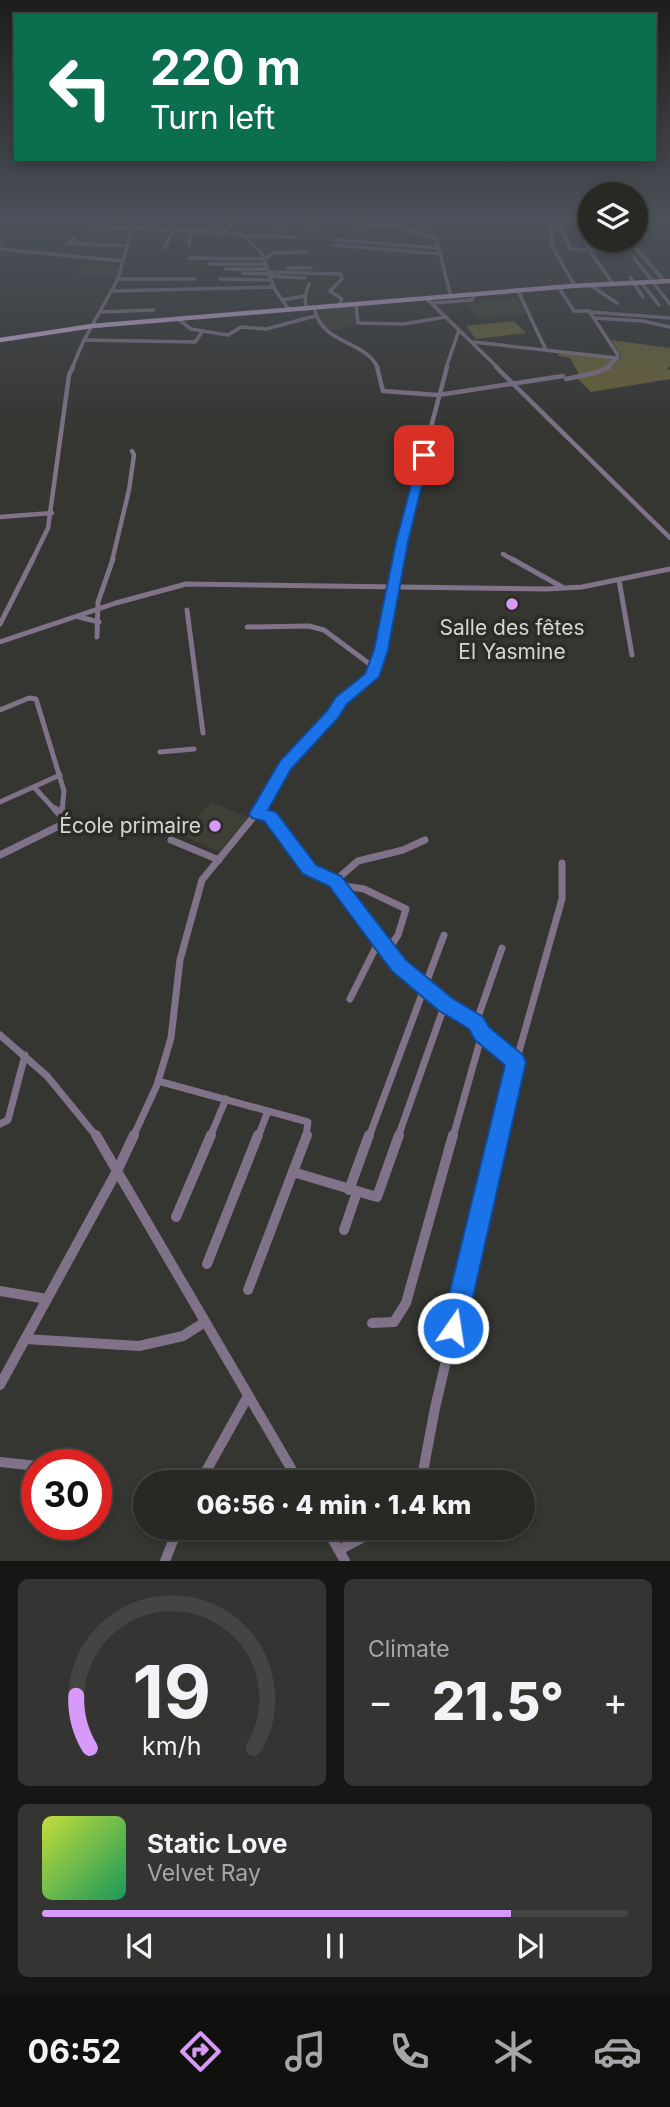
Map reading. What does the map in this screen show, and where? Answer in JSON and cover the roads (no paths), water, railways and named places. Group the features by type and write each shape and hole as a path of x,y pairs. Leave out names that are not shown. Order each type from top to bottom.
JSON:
{"main road":[{"path":"0,340 92,326 356,304 430,301 498,293"}],"street":[{"path":"0,624 46,532 52,513 69,375 110,293"},
{"path":"278,293 289,310"},
{"path":"306,293 306,309"},
{"path":"333,293 341,297 338,306"},
{"path":"450,293 451,297"},
{"path":"519,293 546,349"},
{"path":"562,293 574,311 670,318"},
{"path":"599,293 617,303"},
{"path":"640,293 643,297"},
{"path":"649,293 659,306"},
{"path":"430,301 474,299 474,295"},
{"path":"602,295 614,295"},
{"path":"282,300 305,296"},
{"path":"430,301 670,538"},
{"path":"356,304 358,323 403,324 446,317"},
{"path":"314,308 314,316 329,333 375,363 383,391 438,395 565,377 601,370 614,364 618,355 590,312"},
{"path":"100,312 154,310"},
{"path":"178,319 191,329 228,335 241,327 266,330 314,316"},
{"path":"594,318 643,321 670,327"},
{"path":"0,1385 117,1171 158,1081 171,1038 180,960 202,880 258,814 286,765 332,715 341,701 372,677 438,395 459,330"},
{"path":"85,340 191,342 197,341 202,332"},
{"path":"471,342 617,358"},
{"path":"97,638 98,602 114,555 129,490 134,455 132,451"},
{"path":"0,517 52,513"},
{"path":"503,554 564,588"},
{"path":"0,642 79,617 132,596 186,584 564,588 670,569"},
{"path":"619,580 632,655"},
{"path":"187,610 203,733"},
{"path":"79,617 99,622"},
{"path":"247,628 309,626 324,630 375,668"},
{"path":"0,710 29,698 36,699 64,791 61,825 0,855"},
{"path":"160,752 194,749"},
{"path":"0,803 60,775"},
{"path":"34,787 62,817"},
{"path":"258,814 270,816 309,870 406,909 398,935 387,952"},
{"path":"171,840 219,860"},
{"path":"336,883 358,861 403,850 425,841"},
{"path":"423,1470 435,1408 516,1062 562,899 562,863"},
{"path":"336,883 387,952 445,1004 476,1023 482,1034 516,1062"},
{"path":"344,1230 353,1191 444,935"},
{"path":"350,999 375,945 380,941"},
{"path":"476,1023 502,948"},
{"path":"293,1172 377,1197 445,1004"},
{"path":"372,1322 394,1322 406,1303 482,1034"},
{"path":"0,1035 24,1055 77,1110 117,1171 292,1470"},
{"path":"0,1124 8,1120 24,1055"},
{"path":"158,1081 308,1122 308,1132 248,1290"},
{"path":"176,1217 226,1098"},
{"path":"207,1264 268,1111"},
{"path":"0,1291 47,1299"},
{"path":"25,1339 139,1346 183,1336 205,1322"},
{"path":"207,1470 248,1396"},
{"path":"0,1462 21,1464"},
{"path":"166,1561 174,1540"},
{"path":"333,1540 345,1561"},
{"path":"339,1550 359,1540"}],"place":[{"name":"Salle des fêtes El Yasmine","path":"512,604"},
{"name":"École primaire","path":"215,826"}]}
